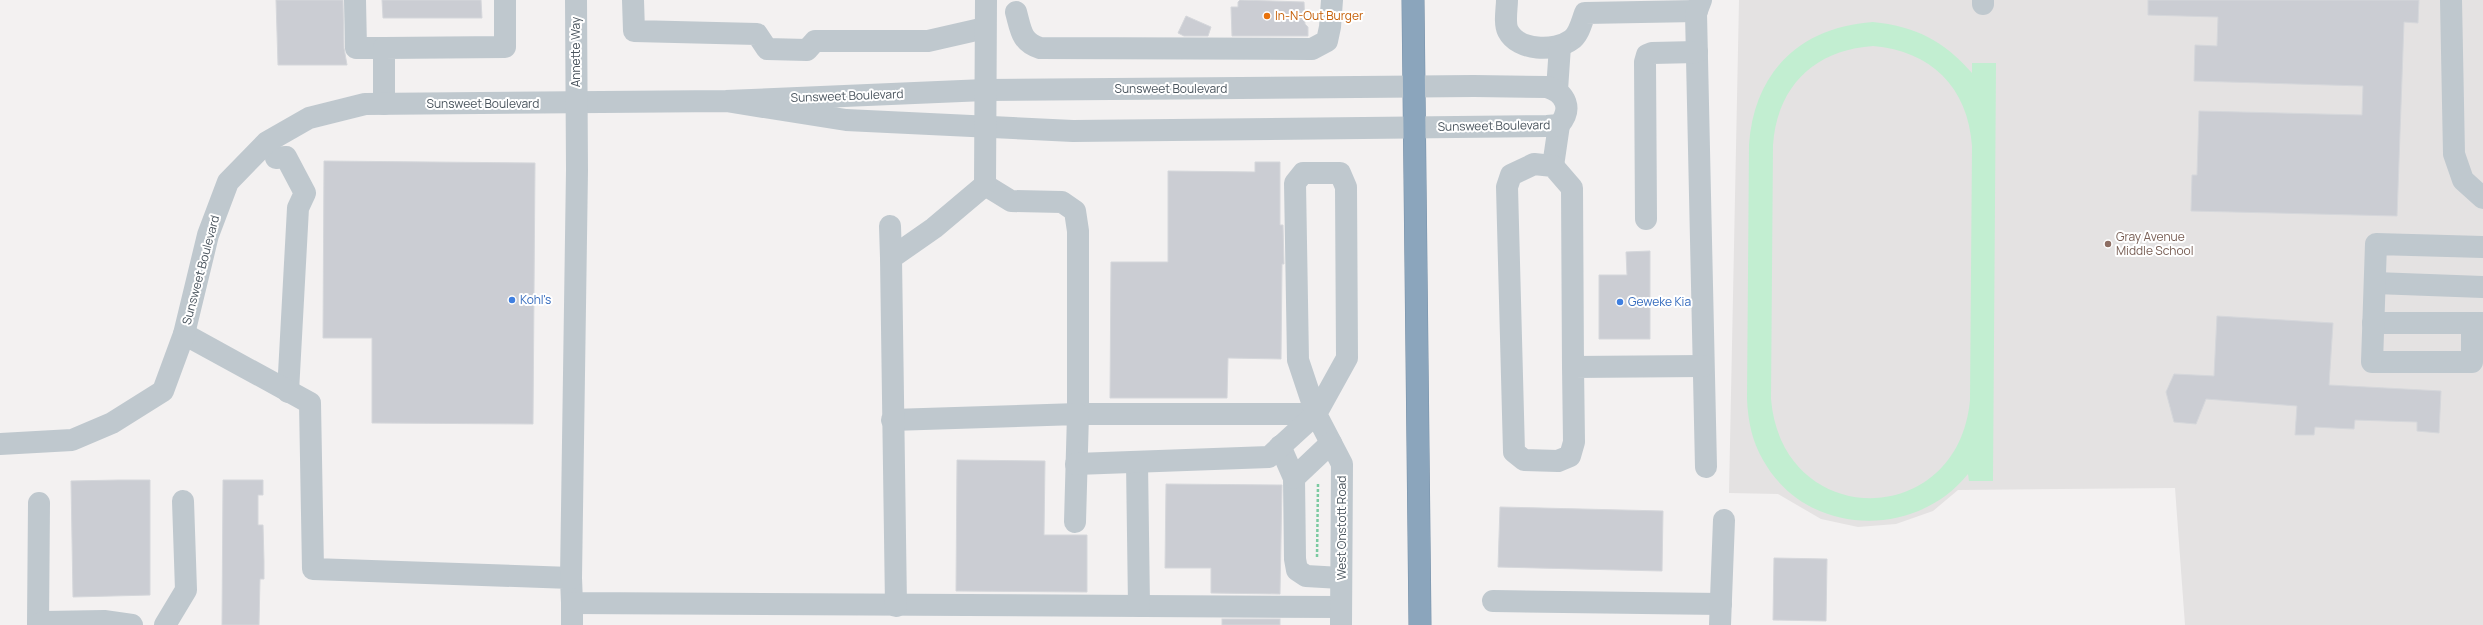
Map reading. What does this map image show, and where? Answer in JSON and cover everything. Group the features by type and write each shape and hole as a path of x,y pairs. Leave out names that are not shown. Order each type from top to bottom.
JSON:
{"highway":[{"path":"1412,0 1420,625"}],"street":[{"path":"354,0 356,48 505,47 505,0"},
{"name":"Annette Way","path":"572,625 571,578 576,0"},
{"path":"633,0 634,31 757,34 767,49 807,50 815,40 928,40 986,28"},
{"path":"891,258 934,228 985,185 986,0"},
{"path":"1016,12 1022,35 1029,44 1040,48 1312,49 1327,41 1330,27 1332,0"},
{"path":"1507,0 1508,30 1518,42 1544,48 1560,46 1573,39 1586,13 1699,5 1697,52 1706,467"},
{"path":"2451,0 2454,154 2463,180 2483,198"},
{"path":"1557,90 1560,46"},
{"path":"384,48 384,104"},
{"path":"1646,219 1644,62 1647,55 1652,53 1697,52"},
{"name":"Sunsweet Boulevard","path":"0,444 72,440 112,423 163,391 184,334 208,235 228,182 272,150 309,118 365,104 576,104 726,101 985,90 1547,87 1557,90 1564,98 1568,107 1565,118 1558,125 1073,131 846,120 726,101"},
{"path":"1553,166 1558,125"},
{"path":"272,150 286,157 305,194 298,208 288,392"},
{"path":"1534,164 1553,166 1572,188 1573,367 1574,442 1570,456 1558,461 1524,460 1514,452 1513,439 1507,186 1511,175 1522,168 1534,164"},
{"name":"West Onstott Road","path":"1316,414 1347,358 1346,186 1340,173 1303,173 1295,183 1298,360 1316,414 1342,464 1341,616"},
{"path":"985,185 1011,201 1062,202 1075,211 1078,231 1078,414 1075,522"},
{"path":"890,226 896,606"},
{"path":"2373,323 2478,324 2472,362 2372,362 2373,323 2375,283 2376,244 2483,247"},
{"path":"2375,283 2483,287"},
{"path":"184,334 310,403 313,569 571,578"},
{"path":"1573,367 1703,366"},
{"path":"892,420 1078,414 1316,414"},
{"path":"1076,464 1269,457 1316,414"},
{"path":"1294,478 1331,443"},
{"path":"1280,446 1294,478 1295,559 1298,570 1306,576 1341,578"},
{"path":"1137,462 1139,606"},
{"path":"165,625 186,590 183,501"},
{"path":"39,503 38,625 44,622 104,622 132,625"},
{"path":"1493,601 1720,614 1724,520"},
{"path":"572,603 896,606 1139,606 1341,616"}],"shaded area":[{"name":"Gray Avenue Middle School","path":"1739,0 2483,0 2483,625 2185,625 2175,488 1958,490 1933,511 1896,524 1858,527 1821,519 1778,494 1729,493"}],"green space":[{"path":"1873,22 1915,31 1928,37 1951,52 1972,73 1972,63 1996,63 1993,481 1969,481 1968,474 1946,496 1920,510 1891,519 1862,521 1833,516 1806,504 1782,485 1759,453 1753,438 1747,399 1749,145 1753,119 1760,96 1771,75 1786,58 1803,44 1824,33 1847,26","holes":["1873,46 1894,49 1912,55 1929,64 1943,76 1954,90 1963,106 1969,125 1972,146 1970,400 1958,443 1935,474 1905,492 1870,498 1836,492 1805,473 1782,442 1771,399 1773,145 1776,124 1782,106 1791,89 1802,75 1816,64 1833,55 1852,49"]}],"building":[{"path":"276,0 343,0 344,48 347,65 278,65"},
{"path":"382,0 481,0 482,18 383,18"},
{"name":"In-N-Out Burger","path":"1240,0 1304,2 1305,24 1308,27 1308,36 1232,36 1231,7 1238,7 1238,2"},
{"path":"2148,0 2419,0 2418,23 2404,22 2397,216 2191,211 2192,175 2197,175 2199,111 2362,115 2363,86 2194,81 2195,45 2217,46 2218,17 2148,15"},
{"path":"1186,16 1211,27 1208,36 1184,36 1178,33"},
{"path":"324,161 535,163 533,424 372,423 372,338 323,338"},
{"path":"1255,162 1280,162 1280,225 1283,225 1284,264 1282,264 1281,359 1228,358 1227,398 1110,398 1111,262 1168,262 1168,171 1255,172"},
{"path":"1650,251 1650,339 1599,339 1599,275 1627,275 1626,252"},
{"path":"2217,316 2333,323 2329,385 2441,391 2439,433 2417,431 2417,422 2355,420 2354,429 2315,427 2314,435 2295,435 2297,406 2206,399 2196,424 2174,422 2166,392 2174,374 2214,376"},
{"path":"957,460 1045,461 1044,535 1087,535 1087,592 956,591"},
{"path":"150,480 150,595 73,597 71,481"},
{"path":"223,480 263,480 263,495 258,495 258,525 263,525 264,562 264,579 260,579 259,625 222,625"},
{"path":"1166,484 1282,485 1280,594 1211,593 1211,568 1165,568"},
{"path":"1500,507 1663,511 1662,571 1498,567"},
{"path":"1774,558 1827,559 1826,621 1773,620"},
{"path":"1222,619 1280,619 1280,625 1222,625"}],"place":[{"name":"In-N-Out Burger","path":"1267,16"},
{"name":"Gray Avenue Middle School","path":"2108,244"},
{"name":"Kohl's","path":"512,300"},
{"name":"Geweke Kia","path":"1620,302"}]}
